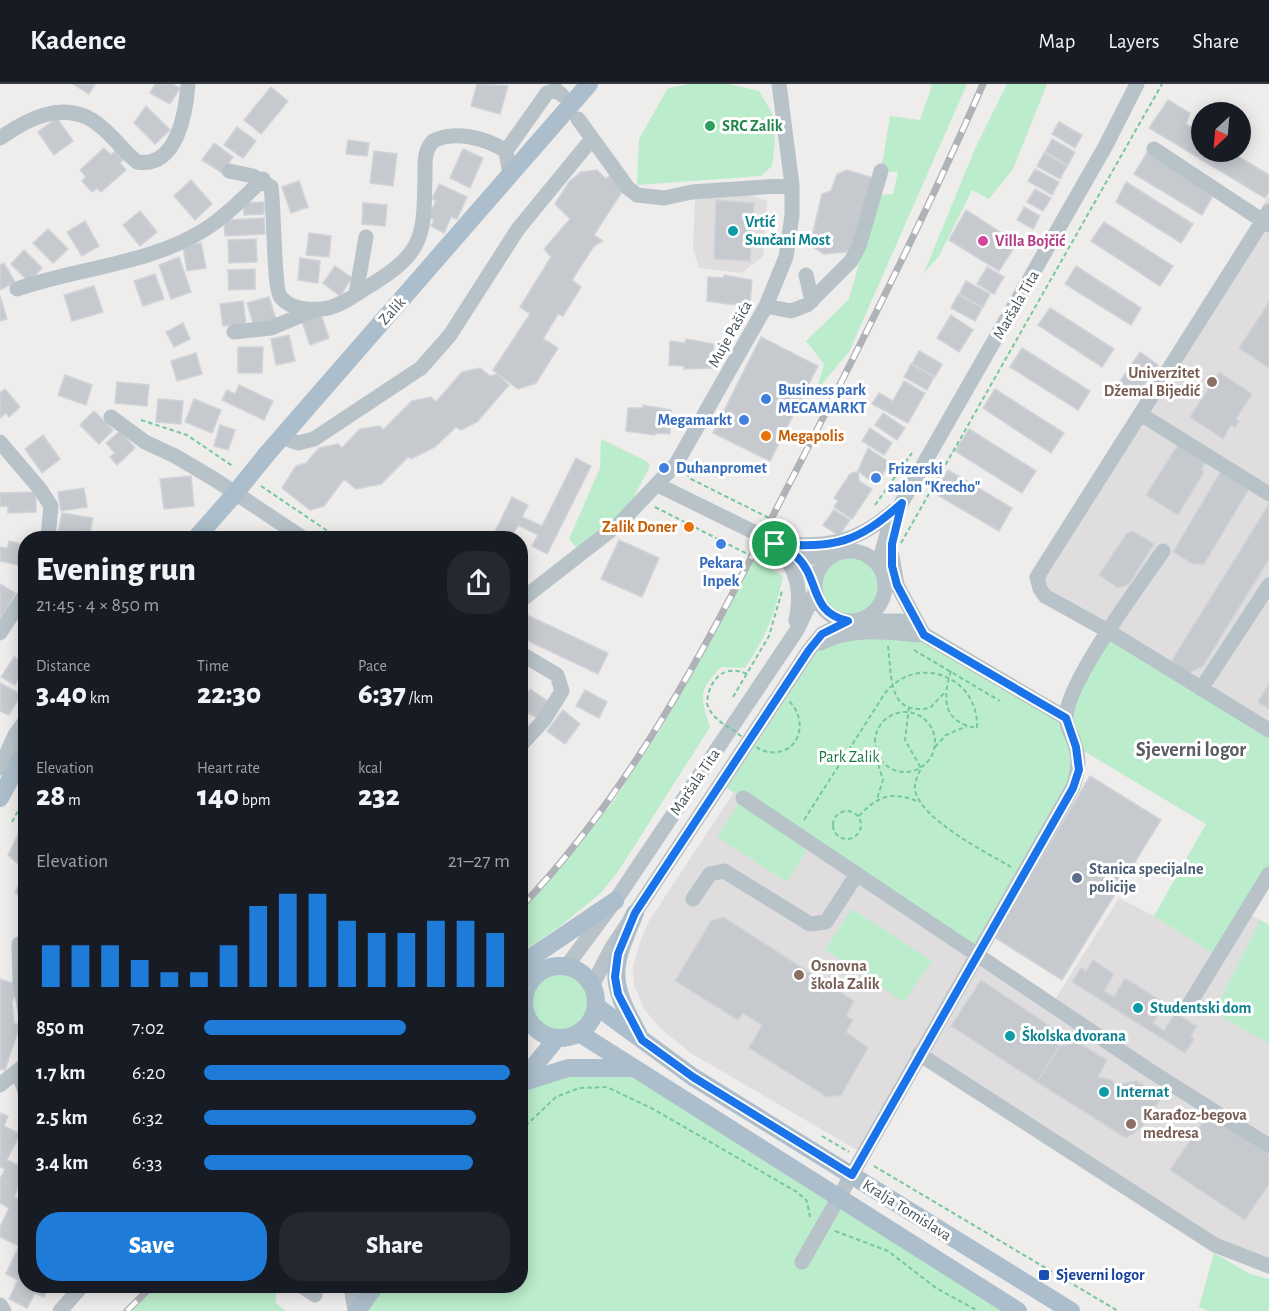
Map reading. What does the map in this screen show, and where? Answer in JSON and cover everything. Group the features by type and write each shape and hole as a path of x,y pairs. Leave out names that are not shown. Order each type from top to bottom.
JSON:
{"main road":[{"name":"Zalik","path":"202,531 589,84"},
{"path":"0,798 17,763"},
{"path":"6,818 17,763"},
{"path":"528,960 615,901"},
{"path":"635,913 618,954 615,977 618,994 642,1040"},
{"path":"528,984 544,970 566,967 585,977 592,986 596,1006 593,1016 579,1033 557,1038 528,1025"},
{"name":"Kralja Tomislava","path":"596,1006 693,1077 1071,1311"},
{"name":"Kralja Tomislava","path":"579,1033 1018,1311"},
{"path":"528,1073 557,1038"},
{"path":"528,1080 568,1068 634,1068"},
{"path":"356,1311 370,1293"}],"street":[{"path":"0,138 23,122 45,114 62,112 80,115 92,120 137,162 145,163 165,152 177,136 184,120 188,84"},
{"name":"Muje Pašića","path":"658,485 676,464 766,306 786,257 792,215 792,185 779,84"},
{"name":"Maršala Tita","path":"885,580 882,552 890,523 1105,147 1137,84"},
{"path":"510,175 506,150 551,91"},
{"path":"578,119 628,188 637,195 664,198 692,192 792,185"},
{"path":"229,171 263,179 271,188 276,234 276,286 280,296 292,306 317,309 329,308 396,270 415,249 424,218 425,156 433,141 448,137 466,137 495,144 506,150"},
{"path":"282,438 298,443 314,439 421,368 450,335 518,229 591,140"},
{"path":"1154,149 1267,220 1037,577 1040,589 1045,596 1108,631 1269,730"},
{"path":"766,306 791,311 812,301 850,261 859,246 882,171"},
{"path":"17,289 54,276 116,263 176,245 205,230 263,179"},
{"path":"356,294 366,237"},
{"path":"806,275 812,301"},
{"path":"234,332 271,328 317,309"},
{"path":"1142,416 1269,494"},
{"path":"111,417 145,442 176,456 292,531"},
{"path":"0,442 40,489 51,506 49,531"},
{"path":"528,594 620,523 658,485 796,556 828,558"},
{"path":"775,544 828,545 856,538 878,525 902,503"},
{"path":"902,503 892,544 892,566 897,585 924,635"},
{"name":"Maršala Tita","path":"847,550 875,536 890,523"},
{"path":"775,544 795,572 799,591 794,636"},
{"path":"815,589 820,566 828,558 847,550 870,556 885,580 901,621"},
{"path":"801,1262 816,1221 838,1197 852,1175 919,1054 1073,788 1079,770 1076,747 1066,718 1079,683 1108,631 1163,551"},
{"path":"796,556 815,589 819,603 827,612 854,620 901,621 1066,718"},
{"path":"854,620 879,607 885,580"},
{"path":"1201,688 1269,585"},
{"name":"Maršala Tita","path":"566,967 615,901 794,636 815,589"},
{"path":"0,633 18,605"},
{"name":"Maršala Tita","path":"592,986 611,949 809,650 822,634 854,620"},
{"path":"809,650 833,637 850,633 883,632 924,635"},
{"path":"528,658 557,675 562,691 544,720 528,737"},
{"path":"0,785 17,763 15,735 18,731"},
{"path":"743,798 1269,1146"},
{"path":"693,899 710,874 724,871 810,924 820,925 826,922 857,874"},
{"path":"1190,1003 1269,874"},
{"path":"919,1054 1215,1245 1269,1266"},
{"path":"0,1085 18,1070"},
{"path":"60,1311 76,1293"},
{"path":"352,1293 356,1311"},
{"path":"0,1305 4,1311"}],"path":[{"path":"905,535 1162,84"},
{"path":"136,419 187,435 242,473"},
{"path":"873,508 912,453"},
{"path":"684,468 686,474 691,478 795,531"},
{"path":"257,483 328,531"},
{"path":"652,506 776,569"},
{"path":"728,705 770,636 784,585"},
{"path":"888,641 897,698 909,707 930,708 946,690"},
{"path":"908,647 1000,701"},
{"path":"747,674 739,670 723,672 712,683 707,704 715,719 763,751 780,752 797,740 800,731 800,715 789,701 783,711"},
{"path":"796,834 844,755 893,683 915,673 929,673 948,679 964,687 973,700 978,716 977,728 954,719 949,712 946,690 948,679 951,671"},
{"path":"909,707 905,740 921,768"},
{"path":"921,768 906,772 896,771 879,758 874,739 882,722 890,715 909,712 926,720 932,728 935,747 932,757 921,768 915,787 922,803 939,822 1022,874"},
{"path":"716,723 722,714"},
{"path":"935,747 946,735 967,726"},
{"path":"757,751 763,741"},
{"path":"844,755 860,752 877,760 883,780 877,799 858,817"},
{"path":"877,799 898,794 922,803"},
{"path":"6,818 18,804"},
{"path":"850,812 858,817 861,825 855,836 843,839 835,834 832,826 838,814 850,812"},
{"path":"528,1123 556,1097 579,1088 607,1087 673,1120 797,1192 807,1201 816,1221 888,1251 936,1288 978,1311"},
{"path":"819,1134 1118,1311"}],"shaded area":[{"path":"750,195 767,201 763,256 742,273 699,268 693,249 695,199"},
{"name":"Univerzitet Džemal Bijedić","path":"1269,195 1269,734 1060,604 1037,577"},
{"path":"734,792 1052,1004 1119,898 1154,916 1218,957 1246,912 1269,925 1269,1266 1256,1262 919,1055 864,1154 692,1054 660,1028 644,1009 634,985 633,966 640,942 649,921"}],"green space":[{"name":"SRC Zalik","path":"690,84 729,84 759,91 772,113 775,143 772,166 761,176 637,185 639,139 668,88"},
{"path":"929,84 967,84 849,352 816,391 824,364 806,341 849,299 878,195 893,194 898,172 881,171 890,116 920,120 932,86"},
{"path":"1007,84 1047,84 1013,169 989,199 972,190 939,256 924,273 974,151"},
{"path":"601,439 646,461 650,466 627,510 579,551 569,539 600,468"},
{"path":"843,553 857,553 869,558 878,567 883,586 881,599 874,610 857,619 843,619 831,614 822,605 817,593 817,579 822,567 831,558"},
{"path":"753,560 783,576 765,634 745,668 721,667 708,682 703,701 710,727 619,870 601,893 528,948 528,902 613,802 662,727"},
{"name":"Park Zalik","path":"1107,633 1269,734 1269,874 1218,957 1154,916 1206,824 1077,747 1079,770 977,954 721,784 809,650 833,637 924,635 1065,718"},
{"path":"739,803 808,848 787,882 717,837"},
{"path":"852,909 932,961 904,1002 825,950"},
{"path":"1260,920 1269,925 1269,1044 1214,1012"},
{"path":"554,969 573,971 584,978 593,996 591,1015 584,1026 566,1035 554,1035 542,1030 536,1026 528,1012 528,992 532,984 536,978"},
{"name":"Sjeverni logor","path":"634,1068 1018,1311 357,1311 370,1293 528,1293 528,1082"},
{"path":"1214,1253 1250,1274 1269,1279 1269,1311 1208,1311 1199,1307"},
{"path":"150,1293 276,1293 276,1303 286,1311 132,1311"}],"building":[{"path":"73,84 95,84 89,94"},
{"path":"155,84 172,84 180,88 170,104 150,93"},
{"path":"477,84 508,86 500,114 471,106"},
{"path":"271,87 288,101 261,134 244,120"},
{"path":"1168,100 1190,113 1186,124 1191,127 1191,153 1149,128"},
{"path":"146,106 170,130 155,144 134,123"},
{"path":"57,118 73,141 54,155 38,132"},
{"path":"1059,122 1082,135 1075,148 1052,134"},
{"path":"237,127 256,141 243,158 224,145"},
{"path":"1052,139 1075,152 1068,165 1045,152"},
{"path":"348,140 369,143 367,156 346,154"},
{"path":"214,143 233,157 222,173 202,160"},
{"path":"104,148 111,155 115,151 123,160 120,163 126,170 101,192 97,188 92,192 82,181 86,177 80,170"},
{"path":"463,149 483,158 470,188 450,178"},
{"path":"374,151 397,154 393,186 370,183"},
{"path":"1148,151 1215,192 1202,215 1134,174"},
{"path":"1044,153 1067,166 1060,179 1037,166"},
{"path":"1205,162 1248,162 1269,175 1269,192 1265,198"},
{"path":"1035,169 1059,182 1052,195 1028,181"},
{"path":"597,170 606,179 610,175 623,190 594,235 603,241 594,246 572,280 581,287 563,316 558,314 543,339 558,348 536,383 518,389 493,370 530,314 520,307 551,257 544,249 570,219 555,204 569,182 581,172"},
{"path":"847,170 873,178 854,244 846,252 824,254 810,245 822,194 831,191 837,174"},
{"path":"191,180 212,204 195,220 174,196"},
{"path":"299,181 308,207 291,213 282,187"},
{"path":"1126,182 1193,224 1181,243 1116,202"},
{"path":"439,184 467,197 457,219 451,217 444,233 431,226 434,220 428,217 436,201 432,199"},
{"path":"1035,189 1051,198 1043,211 1027,202"},
{"name":"Vrtić Sunčani Most","path":"716,200 754,203 750,261 714,259"},
{"path":"264,202 264,214 244,215 244,203"},
{"path":"363,203 387,205 385,226 362,224"},
{"path":"1024,207 1040,216 1033,229 1017,220"},
{"name":"Villa Bojčić","path":"966,210 1017,243 999,271 949,240"},
{"path":"140,211 157,232 140,246 123,225"},
{"path":"264,218 265,234 225,236 224,220"},
{"path":"85,221 99,246 82,256 67,232"},
{"path":"1104,222 1173,266 1160,286 1091,241"},
{"path":"48,229 68,249 53,263 33,243"},
{"path":"309,233 331,236 329,257 306,255"},
{"path":"256,239 257,262 229,263 228,240"},
{"path":"201,243 206,268 187,271 183,246"},
{"path":"24,250 42,268 29,282 11,264"},
{"path":"179,257 191,292 171,299 159,265"},
{"path":"300,258 320,261 318,283 298,280"},
{"path":"4,263 15,282 0,290 0,265"},
{"path":"335,266 352,278 340,296 323,283"},
{"path":"1076,266 1141,308 1131,325 1065,284"},
{"path":"987,267 1004,277 994,294 977,284"},
{"path":"255,269 255,289 229,290 228,270"},
{"path":"155,274 164,299 143,306 134,281"},
{"path":"724,275 752,280 750,304 735,303 735,305 707,301 708,277 723,278"},
{"path":"966,281 990,294 983,307 959,294"},
{"path":"94,286 103,312 72,321 64,295"},
{"path":"958,295 982,308 975,321 951,308"},
{"path":"0,296 7,319 0,321"},
{"path":"269,297 276,319 254,326 247,303"},
{"path":"243,301 246,324 223,326 220,304"},
{"path":"1269,302 1269,368 1239,348"},
{"path":"1050,308 1114,349 1102,367 1038,325"},
{"path":"320,312 329,338 310,345 301,319"},
{"path":"951,315 973,330 959,352 937,338"},
{"path":"183,323 190,339 174,347 166,332"},
{"path":"289,335 295,361 276,365 271,339"},
{"name":"Business park MEGAMARKT","path":"761,337 818,366 770,461 713,433"},
{"path":"686,339 714,344 712,368 684,369 684,366 669,365 670,341 685,343"},
{"path":"238,347 263,347 262,373 238,373"},
{"path":"1022,348 1090,391 1078,410 1010,367"},
{"path":"919,351 942,364 935,377 912,364"},
{"path":"1140,352 1158,365 1134,399 1116,387"},
{"path":"196,353 202,374 177,381 171,361"},
{"path":"911,364 934,377 927,390 904,377"},
{"path":"480,368 490,376 497,374 509,385 477,422 461,430 456,427 435,447 411,459 408,457 381,484 356,489 344,479 324,506 310,510 282,488 296,466 306,463 319,448 338,444 342,448 360,429 380,426 383,430 412,401 431,397 436,402 462,372"},
{"path":"1219,372 1252,394 1236,419 1239,421 1235,428 1231,425 1223,439 1190,417"},
{"path":"65,375 92,385 86,405 58,395"},
{"path":"904,381 925,393 908,423 872,404 879,393 893,401"},
{"path":"117,382 149,385 147,406 115,403"},
{"path":"239,385 273,401 264,420 222,400 227,390 235,394"},
{"path":"5,389 20,407 9,417 6,413 0,418 0,393"},
{"path":"995,389 1064,433 1051,453 983,408"},
{"path":"158,399 183,401 181,424 156,422"},
{"path":"194,399 221,410 212,433 185,422"},
{"path":"643,405 671,410 670,434 655,433 655,435 626,431 628,408 643,408"},
{"path":"94,411 113,430 99,444 80,425"},
{"path":"883,413 905,428 897,440 875,425"},
{"path":"220,425 235,430 228,450 214,446"},
{"path":"870,428 892,443 884,455 862,441"},
{"path":"969,429 1036,471 1022,493 955,451"},
{"path":"120,431 135,448 117,465 110,457 115,453 106,443"},
{"path":"43,435 60,459 42,473 25,449"},
{"path":"1179,443 1206,461 1201,470 1204,472 1178,515 1146,495"},
{"path":"868,448 890,463 876,485 858,471"},
{"path":"576,458 591,466 547,554 532,546 538,535 518,525 515,531 495,531 512,497 528,505 522,517 542,526"},
{"path":"948,470 1012,508 999,531 934,493"},
{"path":"858,471 859,481 872,489 852,519 834,507 838,501 834,498 850,474"},
{"path":"1221,471 1252,484 1204,564 1193,564 1173,552"},
{"path":"191,476 194,506 164,509 160,479"},
{"path":"84,488 87,507 61,511 58,492"},
{"path":"36,492 36,512 8,513 8,506 0,506 0,493"},
{"path":"1269,504 1269,559 1203,666 1189,673 1176,668 1172,660"},
{"path":"834,510 850,520 839,536 823,525"},
{"path":"62,513 93,518 90,531 58,531"},
{"path":"1133,531 1154,544 1129,584 1118,588 1099,575 1127,533"},
{"path":"619,540 659,558 642,597 601,579"},
{"path":"9,541 18,543 18,565 0,561 0,547 7,548"},
{"path":"0,584 15,593 1,619 0,618"},
{"path":"528,615 608,653 598,674 528,641"},
{"path":"14,657 18,659 18,679 15,685 1,677"},
{"path":"0,683 18,692 18,699 9,715 0,711"},
{"path":"1269,683 1269,709 1258,702"},
{"path":"530,689 549,702 538,719 528,713"},
{"path":"585,690 607,702 599,718 576,706"},
{"path":"563,710 580,724 565,744 547,731"},
{"name":"Stanica specijalne policije","path":"1090,776 1161,820 1062,980 994,937"},
{"path":"18,835 18,864 8,855"},
{"path":"723,917 854,1001 846,1016 853,1020 846,1032 868,1048 841,1095 827,1097 749,1048 762,1025 743,1013 738,1020 675,981 711,921"},
{"name":"Studentski dom","path":"1093,960 1114,974 1104,991 1114,997 1125,978 1165,1003 1153,1023 1164,1031 1175,1013 1197,1026 1191,1036 1194,1039 1185,1053 1072,982 1081,968 1086,971"},
{"path":"0,979 18,985 12,1002 14,1023 18,1024 18,1031 5,1070 0,1069"},
{"name":"Školska dvorana","path":"981,980 1057,1031 1051,1040 1060,1046 1037,1082 951,1026"},
{"name":"Internat","path":"1077,1042 1107,1060 1098,1077 1112,1080 1117,1088 1120,1084 1137,1081 1162,1097 1142,1127 1126,1138 1037,1082 1060,1046"},
{"path":"0,1113 8,1116 4,1126 18,1133 18,1138 7,1160 18,1165 18,1188 14,1197 18,1199 18,1246 0,1237 0,1227 9,1208 0,1203 0,1179 5,1169 0,1167"},
{"path":"1208,1114 1269,1155 1269,1184 1245,1220 1170,1170"},
{"path":"18,1248 18,1280 6,1274"},
{"path":"18,1280 18,1293 35,1293 27,1308 9,1299"}],"railway":[{"path":"528,899 599,814 634,763 697,659 861,343 983,84"},
{"path":"127,1311 145,1293"}],"place":[{"name":"SRC Zalik","path":"710,126"},
{"name":"Vrtić Sunčani Most","path":"733,231"},
{"name":"Villa Bojčić","path":"983,241"},
{"name":"Univerzitet Džemal Bijedić","path":"1212,382"},
{"name":"Business park MEGAMARKT","path":"766,399"},
{"name":"Megamarkt","path":"744,420"},
{"name":"Megapolis","path":"766,436"},
{"name":"Duhanpromet","path":"664,468"},
{"name":"Frizerski salon \"Krecho\"","path":"876,478"},
{"name":"Zalik Doner","path":"689,527"},
{"name":"Pekara Inpek","path":"721,544"},
{"name":"Stanica specijalne policije","path":"1077,878"},
{"name":"Osnovna škola Zalik","path":"799,975"},
{"name":"Studentski dom","path":"1138,1008"},
{"name":"Školska dvorana","path":"1010,1036"},
{"name":"Internat","path":"1104,1092"},
{"name":"Karađoz-begova medresa","path":"1131,1124"},
{"name":"Sjeverni logor","path":"1044,1275"}],"district":[{"name":"Sjeverni logor","path":"1191,750"}],"route":[{"path":"902,503 894,530 892,566 897,585 924,635 1066,718 1076,747 1079,770 1073,788 919,1054 852,1175 738,1106 642,1040 618,994 615,977 618,954 635,913 809,650 822,634 848,621 827,612 819,603 815,586 796,556 775,544 828,545 856,538 878,525 902,503"}]}
